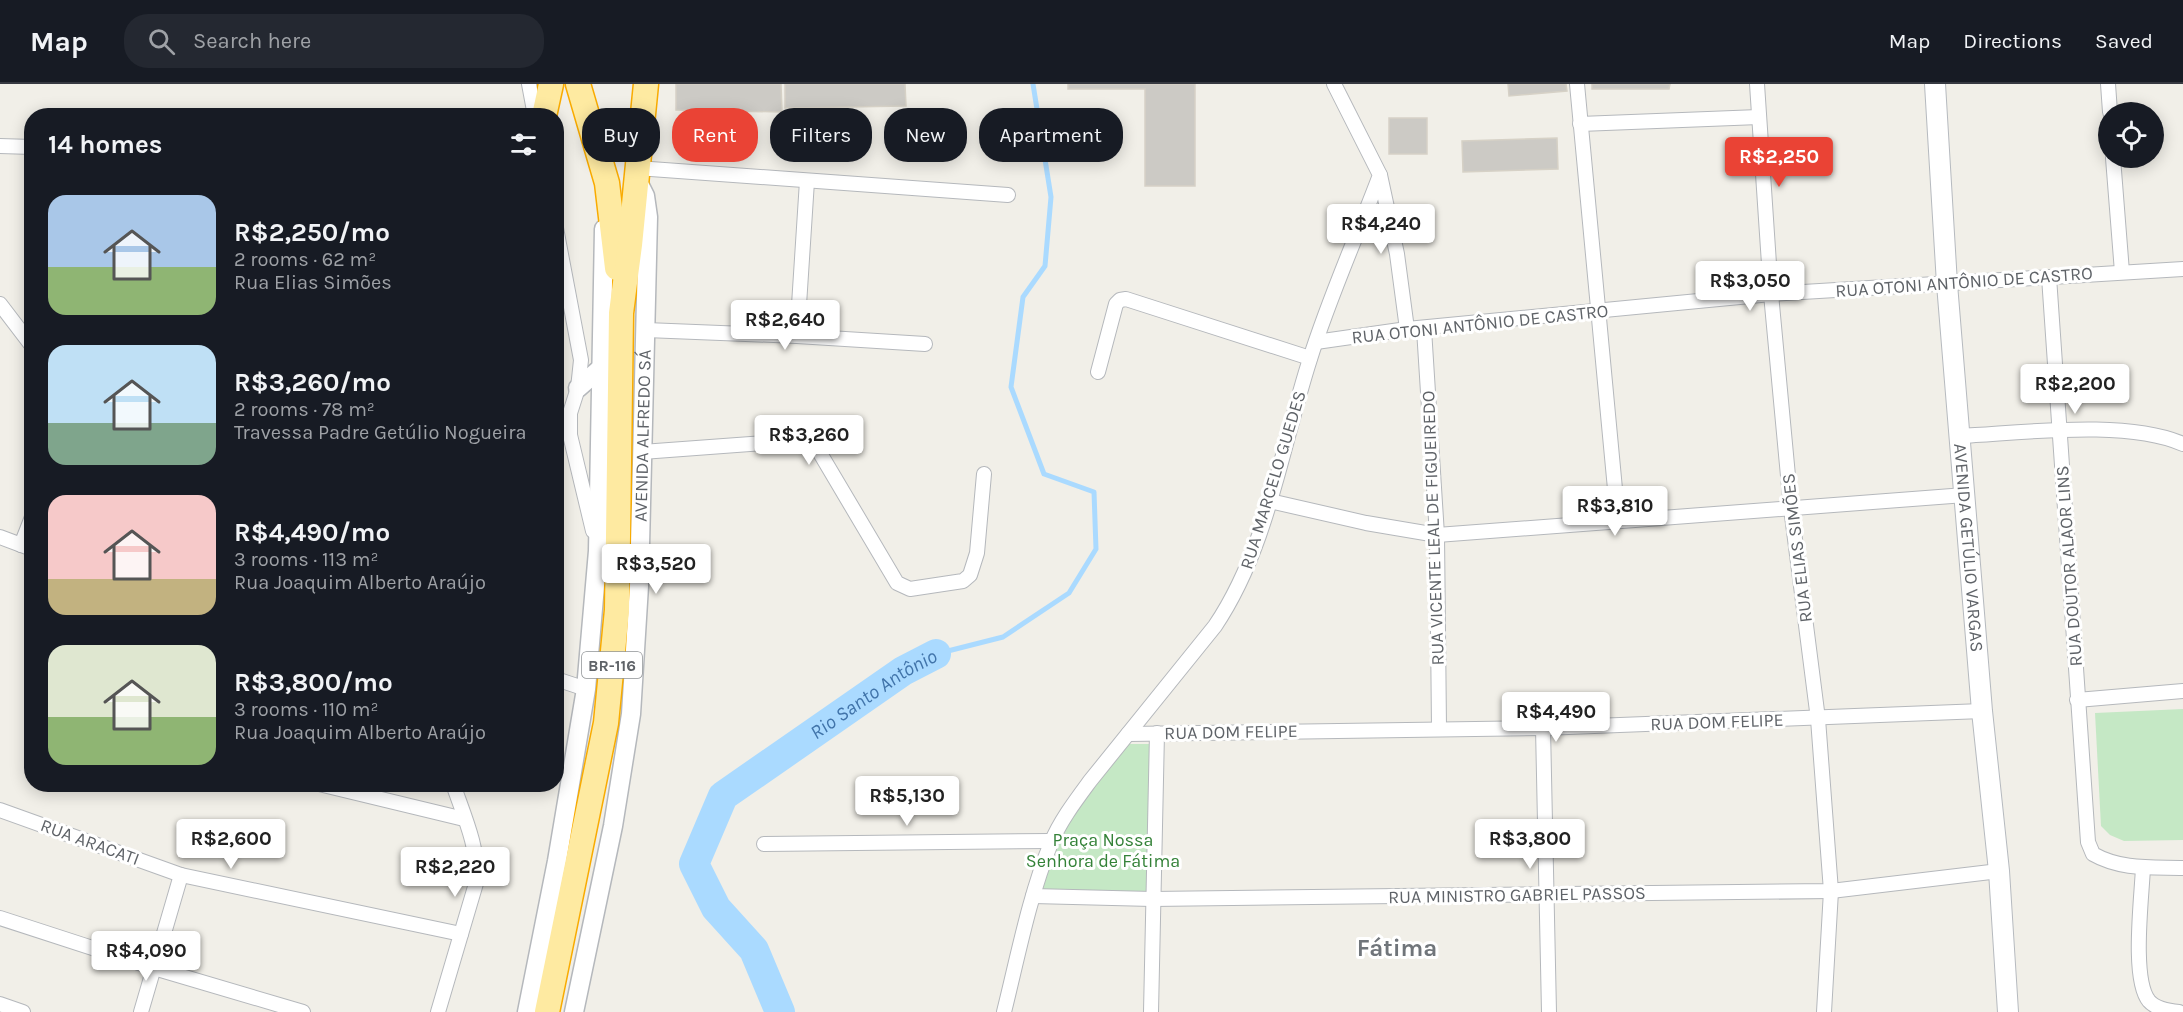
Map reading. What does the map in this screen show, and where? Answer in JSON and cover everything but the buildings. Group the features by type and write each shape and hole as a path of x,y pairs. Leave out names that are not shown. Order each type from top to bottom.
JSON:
{"highway":[{"path":"546,108 551,84"},
{"name":"BR-116","path":"578,84 607,183 621,313"},
{"name":"AVENIDA ALFREDO SÁ","path":"548,1012 606,723 617,610 621,313 646,84"}],"main road":[{"name":"AVENIDA GETÚLIO VARGAS","path":"1935,84 1947,284 1982,711 1999,871 2008,1012"}],"street":[{"path":"529,84 534,108"},
{"path":"1334,84 1380,175 1397,254 1407,329"},
{"path":"1577,84 1618,521"},
{"name":"RUA ELIAS SIMÕES","path":"1757,84 1771,294 1791,508 1818,719 1830,891 1824,1012"},
{"path":"2108,84 2109,102"},
{"path":"1580,124 1759,117"},
{"path":"0,146 24,147"},
{"path":"2114,168 2122,272"},
{"path":"637,173 807,181 1008,195"},
{"name":"AVENIDA ALFREDO SÁ","path":"574,1012 613,826 631,714 639,586 648,217 645,196 637,173"},
{"name":"RUA MARCELO GUEDES","path":"1004,1012 1034,896 1051,841 1077,797 1215,626 1231,602 1246,569 1270,501 1310,358 1380,175"},
{"path":"797,336 807,181"},
{"path":"527,1012 557,861 586,689 598,551 604,207 607,183"},
{"path":"564,268 581,360 578,388 570,413 570,435 598,551"},
{"name":"RUA OTONI ANTÔNIO DE CASTRO","path":"1316,342 1407,329 1771,294 2183,269"},
{"name":"RUA DOUTOR ALAOR LINS","path":"2049,277 2086,826 2092,854 2120,865 2143,867"},
{"path":"1098,372 1116,304 1126,299 1310,358"},
{"path":"0,304 24,336"},
{"name":"RUA VICENTE LEAL DE FIGUEIREDO","path":"1424,329 1437,535 1439,728"},
{"path":"646,330 925,344"},
{"path":"578,388 601,368"},
{"path":"564,419 570,413"},
{"path":"1960,436 2121,430 2167,437 2183,444"},
{"path":"642,452 803,440 811,442 817,448 897,583 910,590 963,581 970,575 977,553 984,474"},
{"path":"1270,501 1366,523 1437,535 1965,495"},
{"path":"0,537 24,546"},
{"path":"564,682 586,689"},
{"path":"2077,700 2183,691"},
{"name":"RUA DOM FELIPE","path":"1128,734 1543,728 1982,711"},
{"path":"1543,728 1549,1012"},
{"path":"1151,1012 1157,733"},
{"path":"352,792 465,819"},
{"path":"438,1012 477,880 477,861 473,840 456,792"},
{"name":"RUA ARACATI","path":"0,810 181,875 461,934"},
{"path":"764,844 1051,841"},
{"path":"2179,1012 2164,1010 2149,1001 2142,985 2139,963 2143,867 2183,868"},
{"name":"RUA MINISTRO GABRIEL PASSOS","path":"1034,896 1152,899 1830,891 1999,871"},
{"path":"141,1012 181,875"},
{"path":"0,918 154,968 303,1012"},
{"path":"0,1004 23,1012"}],"green space":[{"path":"2183,709 2183,840 2124,841 2110,835 2101,826 2095,713"},
{"name":"Praça Nossa Senhora de Fátima","path":"1124,744 1151,744 1148,896 1041,894 1056,839"}],"waterway":[{"name":"Rio Santo Antônio","path":"936,654 1003,637 1069,593 1096,549 1094,492 1044,474 1011,387 1023,297 1045,266 1051,197 1033,84"},
{"name":"Rio Santo Antônio","path":"780,1012 754,950 716,908 694,864 723,796 903,671 936,654"}],"district":[{"name":"Fátima","path":"1397,948"}]}
